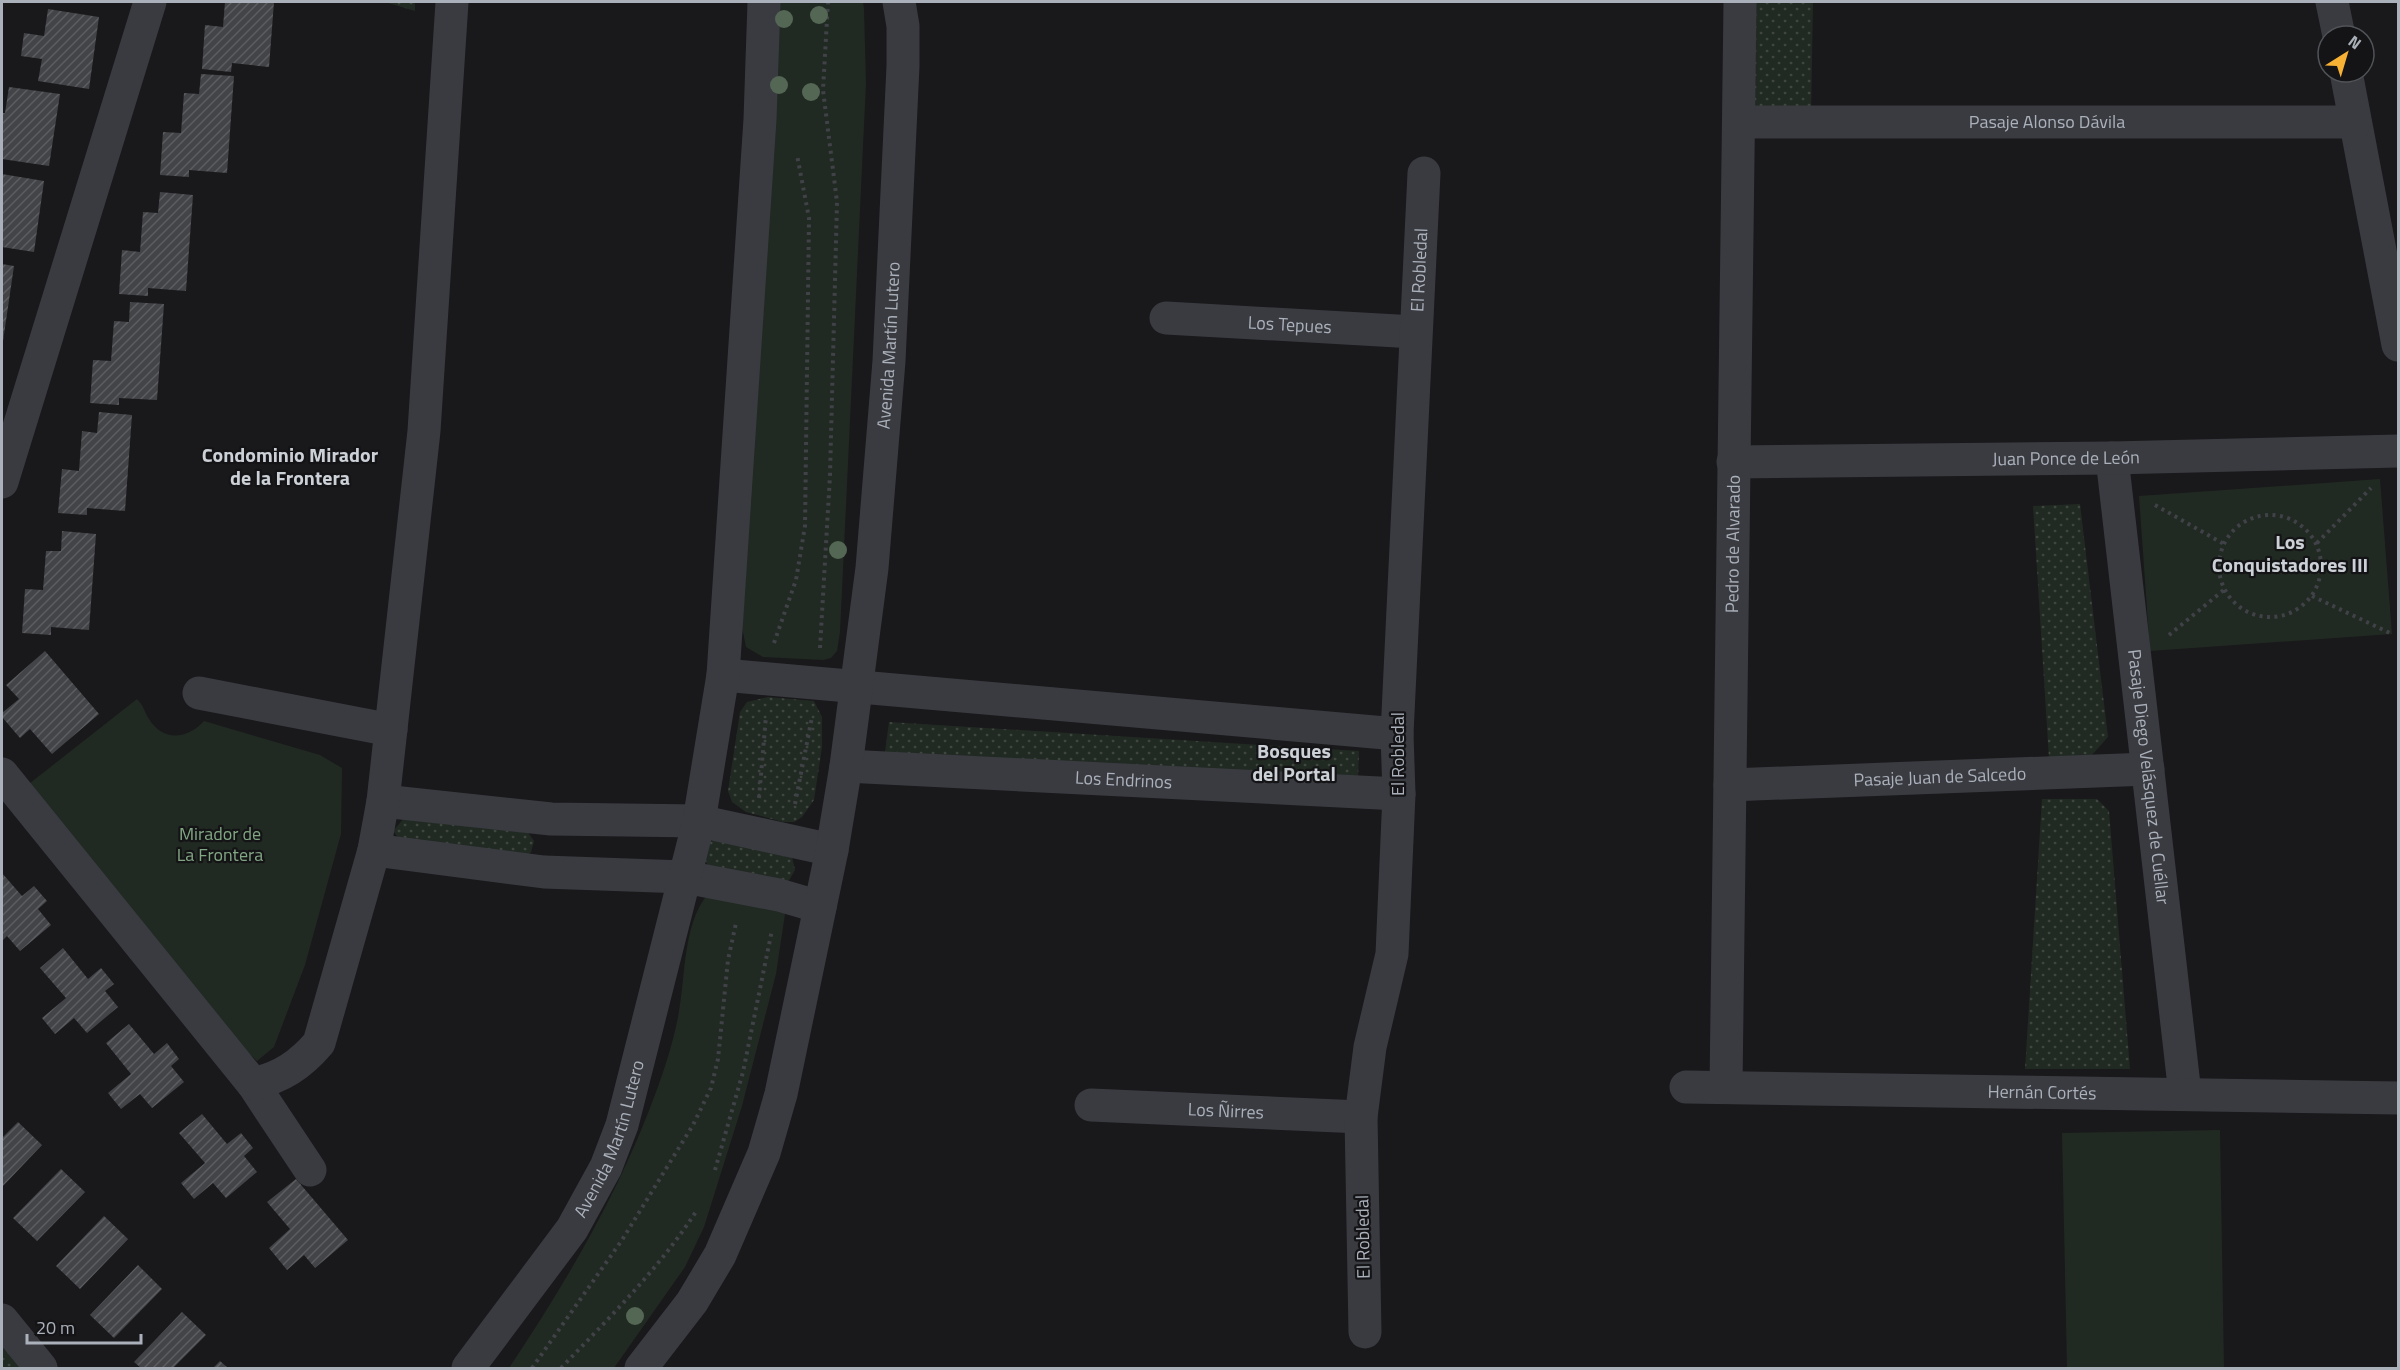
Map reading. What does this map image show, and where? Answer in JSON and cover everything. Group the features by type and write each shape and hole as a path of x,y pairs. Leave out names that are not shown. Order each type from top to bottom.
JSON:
{"street":[{"path":"2,482 150,2"},
{"path":"253,1084 288,1072 305,1060 320,1043 374,850 391,730 424,431 452,2"},
{"name":"Avenida Martín Lutero","path":"468,1368 572,1229 606,1167 622,1125 699,821 723,675 760,119 764,2"},
{"name":"Avenida Martín Lutero","path":"641,1368 707,1279 720,1255 764,1153 781,1094 831,850 846,766 872,568 889,361 903,66 903,26 899,2"},
{"name":"Pedro de Alvarado","path":"1726,1087 1732,462 1740,2"},
{"path":"2332,2 2337,24"},
{"path":"2348,84 2398,345"},
{"name":"Pasaje Alonso Dávila","path":"1739,122 2355,122"},
{"name":"El Robledal","path":"1365,1332 1361,1117 1370,1047 1392,954 1399,794 1397,734 1424,173"},
{"name":"Los Tepues","path":"1166,318 1415,332"},
{"name":"Juan Ponce de León","path":"1732,462 2112,458 2398,451"},
{"name":"Pasaje Diego Velásquez de Cuéllar","path":"2112,458 2185,1094"},
{"path":"723,675 1397,734"},
{"path":"199,693 391,730"},
{"name":"Los Endrinos","path":"846,766 1399,794"},
{"name":"Pasaje Juan de Salcedo","path":"1730,785 2148,769"},
{"path":"2,774 253,1084 310,1170"},
{"path":"382,801 551,819 699,821 831,850"},
{"path":"544,872 551,819"},
{"path":"374,850 544,872 685,877 779,895 820,906"},
{"name":"Hernán Cortés","path":"1686,1087 2398,1098"},
{"name":"Los Ñirres","path":"1091,1105 1361,1117"},
{"path":"2,1320 41,1368"}],"path":[{"path":"2317,543 2372,487"},
{"path":"2148,501 2224,544"},
{"path":"2274,514 2287,517 2306,528 2317,543 2321,555 2321,574 2312,596 2289,615 2263,618 2246,612 2230,599 2219,576 2219,554 2224,544 2232,530 2246,520 2274,514"},
{"path":"2167,637 2225,589"},
{"path":"2312,596 2392,634"}],"green space":[{"path":"385,2 415,2 415,11"},
{"path":"780,2 863,2 864,9 866,83 840,632 837,651 831,658 823,660 763,657 746,647 742,627"},
{"path":"1752,2 1813,2 1811,116 1750,113"},
{"name":"Los Conquistadores III","path":"2380,479 2392,634 2150,651 2139,496"},
{"path":"2080,504 2108,737 2091,756 2049,759 2033,506"},
{"path":"768,697 814,701 822,717 822,747 814,800 802,817 794,822 783,822 746,812 732,802 728,791 740,712 747,702"},
{"name":"Mirador de La Frontera","path":"137,699 149,719 161,732 176,735 191,732 204,721 320,755 342,768 341,834 305,965 274,1047 257,1061 237,1042 25,787"},
{"path":"889,722 1359,751 1358,781 885,752"},
{"path":"2042,799 2097,799 2109,811 2130,1069 2025,1069"},
{"path":"406,816 527,831 534,841 531,852 523,859 405,846 393,831"},
{"path":"714,840 792,857 795,870 788,882 708,865 705,861 709,842"},
{"path":"707,895 783,909 785,914 776,974 742,1106 704,1227 685,1267 614,1368 509,1368 572,1269 609,1200 642,1129 663,1074 674,1036 681,1002 686,953 693,922"},
{"path":"2220,1130 2224,1368 2067,1368 2062,1133"},
{"path":"2,1335 29,1368 2,1368"}],"building":[{"path":"225,2 274,2 269,67 232,63 231,72 202,69 205,25 223,27"},
{"path":"48,9 99,17 89,89 38,81 42,59 21,56 24,33 44,36"},
{"path":"201,74 234,76 227,173 189,170 189,177 160,175 163,132 181,133 184,93 199,94"},
{"path":"9,87 60,94 49,166 2,159 2,113 5,113"},
{"path":"2,174 44,181 34,252 2,247"},
{"path":"160,192 193,195 186,291 148,288 148,296 119,294 122,250 140,252 143,212 158,213"},
{"path":"2,264 14,266 3,341 2,341"},
{"path":"130,302 164,304 157,400 119,398 119,405 90,403 93,360 111,361 114,321 129,322"},
{"path":"99,412 132,415 125,511 87,508 87,515 58,513 62,469 79,471 82,431 97,433"},
{"path":"62,531 96,534 89,630 51,627 51,635 22,633 25,589 43,590 46,551 61,551"},
{"path":"45,651 99,714 52,754 30,729 20,738 2,717 2,713 19,699 6,685"},
{"path":"2,873 22,896 34,886 47,901 38,909 51,925 20,951 7,936 2,941"},
{"path":"63,948 88,979 101,968 114,984 105,991 118,1007 87,1033 74,1018 55,1034 42,1018 66,998 40,968"},
{"path":"129,1024 154,1054 167,1043 179,1059 171,1066 184,1082 152,1108 140,1094 121,1109 108,1093 131,1074 106,1043"},
{"path":"202,1114 227,1144 241,1133 253,1148 244,1156 257,1172 226,1198 213,1183 194,1199 181,1183 205,1163 179,1133"},
{"path":"18,1122 42,1145 2,1187 2,1138"},
{"path":"61,1169 85,1192 37,1241 13,1218"},
{"path":"296,1179 348,1240 315,1268 304,1255 287,1270 269,1248 290,1229 267,1202"},
{"path":"104,1216 128,1239 80,1289 56,1266"},
{"path":"138,1265 162,1289 114,1338 90,1315"},
{"path":"182,1312 206,1335 173,1368 141,1368 134,1362"},
{"path":"220,1361 228,1368 213,1368"}],"district":[{"name":"Condominio Mirador de la Frontera","path":"290,466"},
{"name":"Los Conquistadores III","path":"2290,554"},
{"name":"Bosques del Portal","path":"1294,762"}]}
